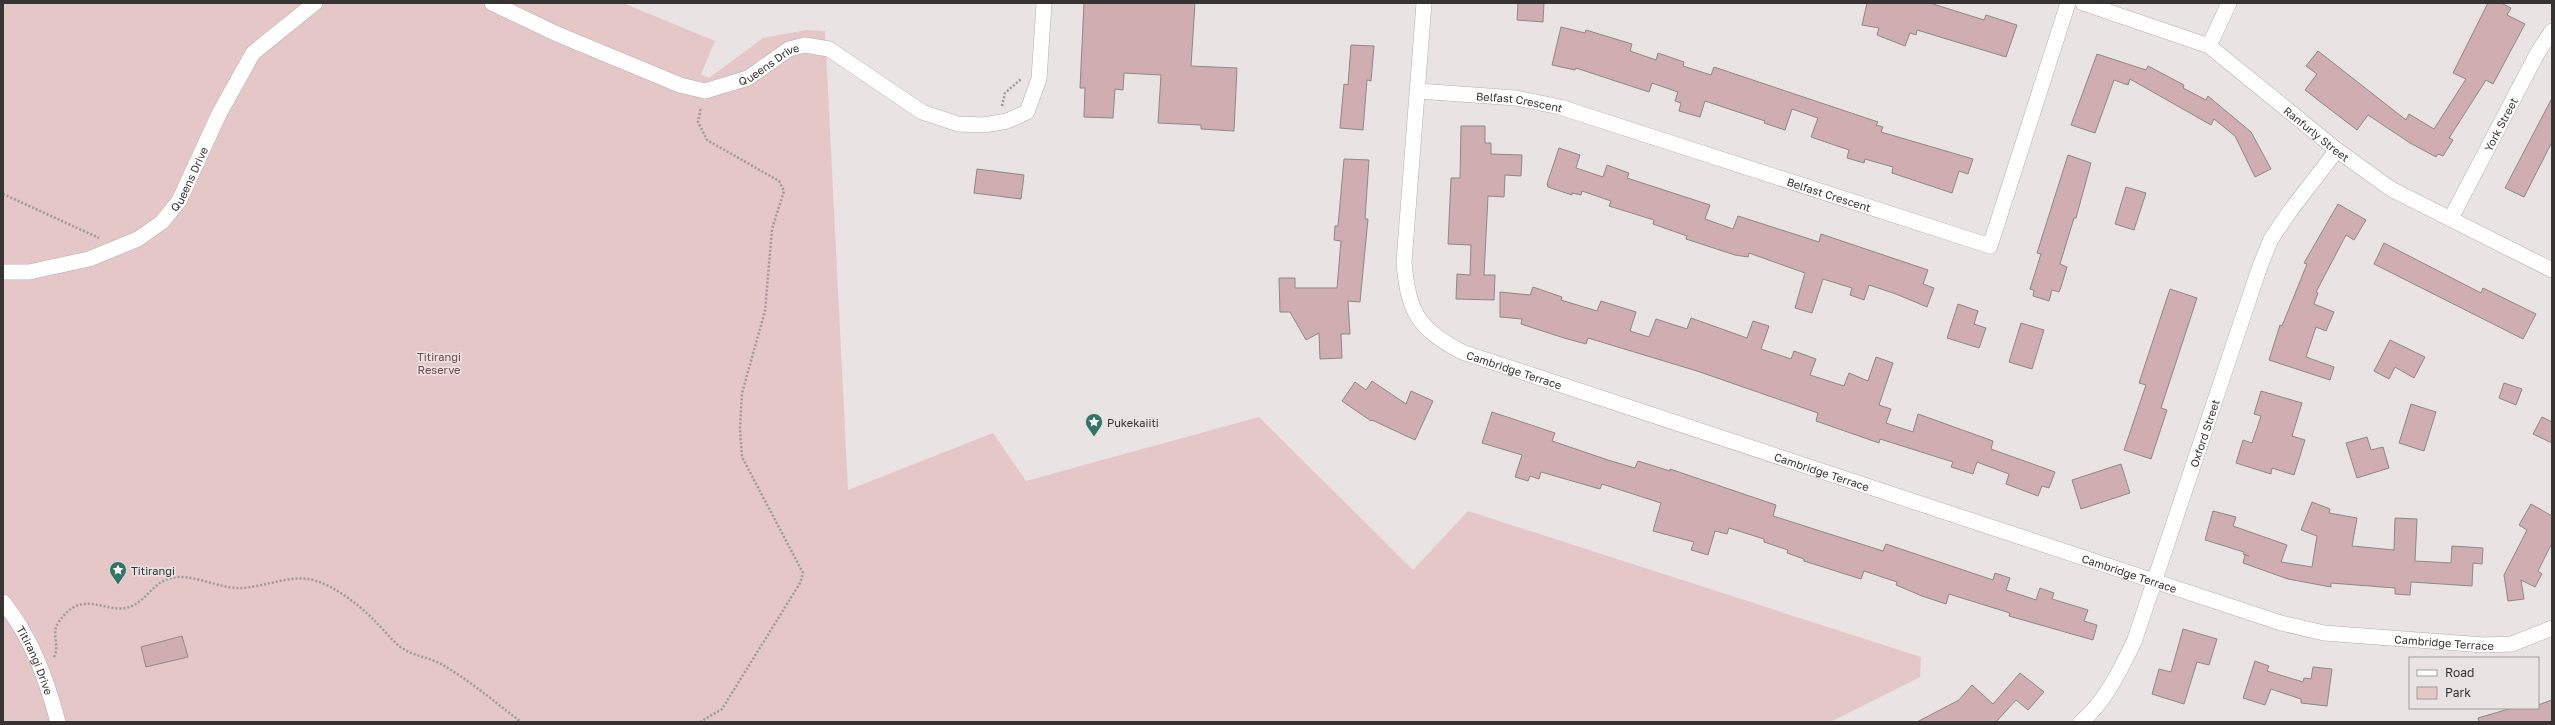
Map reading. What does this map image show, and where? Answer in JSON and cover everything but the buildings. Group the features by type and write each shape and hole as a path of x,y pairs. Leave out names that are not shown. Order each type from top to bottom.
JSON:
{"street":[{"name":"Queens Drive","path":"3,272 44,270 89,259 124,246 150,231 170,214 178,201 219,114 253,53 315,3"},
{"path":"492,3 571,40 680,85 705,91"},
{"name":"Queens Drive","path":"705,91 748,78 789,49 805,45 829,49 922,112 958,124 984,125 1007,121 1027,112 1039,79 1044,3"},
{"name":"Cambridge Terrace","path":"1424,3 1404,262 1406,290 1414,311 1424,326 1438,339 1462,352 2281,623 2324,633 2484,645 2512,644 2551,628"},
{"name":"Belfast Crescent","path":"1418,91 1516,98 1560,107 1990,246 2068,3"},
{"name":"Ranfurly Street","path":"2083,3 2210,46 2337,150 2391,189 2552,270"},
{"path":"2210,46 2229,3"},
{"name":"York Street","path":"2451,218 2538,52 2552,31"},
{"name":"Oxford Street","path":"2081,722 2103,697 2120,672 2134,642 2258,269 2272,239 2286,217 2337,150"},
{"name":"Titirangi Drive","path":"3,602 18,623 42,668 58,722"}],"path":[{"path":"1002,112 1005,93 1021,79 1022,71"},
{"path":"700,722 722,709 800,583 804,573 742,457 740,428 742,393 765,311 772,229 784,191 779,181 707,140 698,122 705,91"},
{"path":"3,194 113,244 124,246"},
{"path":"42,668 55,656 55,631 58,623 69,611 82,604 88,602 118,608 130,606 140,601 157,585 178,577 239,588 308,579 322,583 348,600 373,619 398,645 410,653 446,667 521,722"}],"green space":[{"name":"Titirangi Reserve","path":"3,3 623,3 715,41 701,74 709,78 763,38 806,30 825,31 848,490 993,433 1026,481 1259,417 1413,570 1468,511 1921,657 1920,677 1830,722 3,722"}],"place":[{"name":"Pukekaiiti","path":"1094,437"},
{"name":"Titirangi","path":"118,585"}]}
